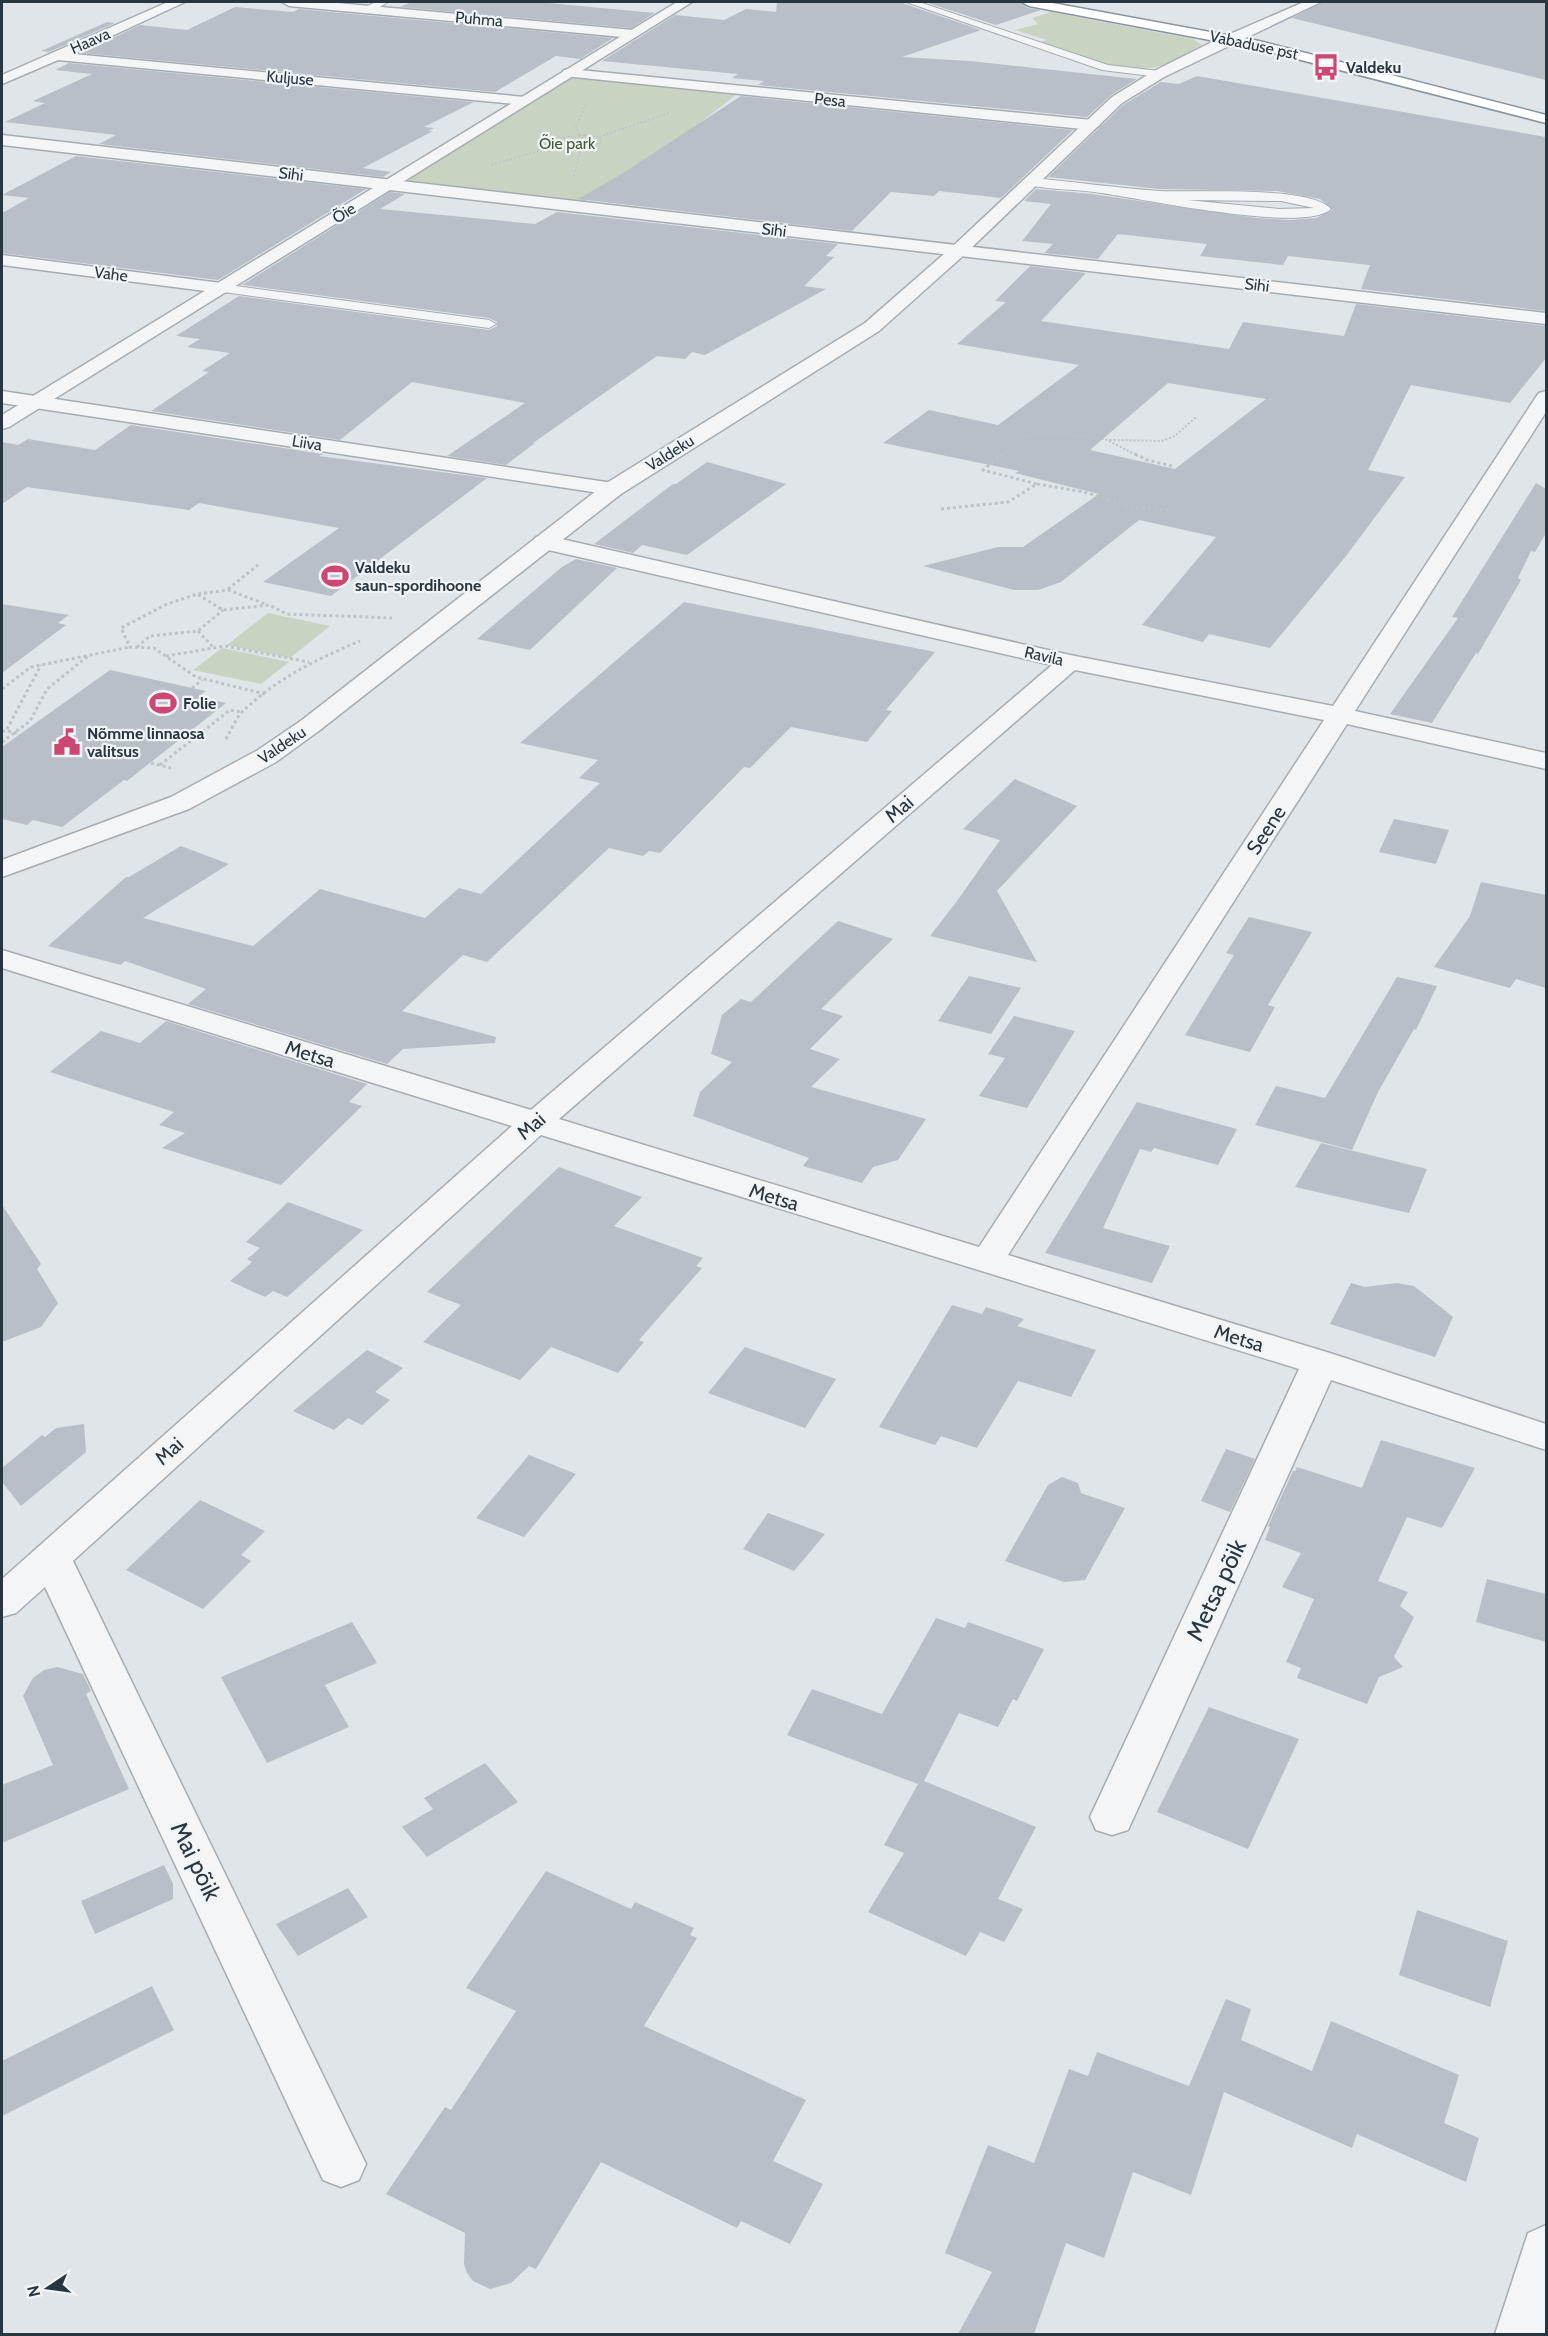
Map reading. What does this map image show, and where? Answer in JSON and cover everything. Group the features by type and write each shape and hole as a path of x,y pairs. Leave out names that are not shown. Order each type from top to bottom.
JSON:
{"highway":[{"name":"Vabaduse pst","path":"1029,2 1230,39 1337,64 1546,119"},
{"name":"Vabaduse pst","path":"1074,2 1246,33 1546,109"}],"street":[{"name":"Haava","path":"2,80 178,2"},
{"name":"Puhma","path":"289,2 633,34"},
{"name":"Õie","path":"2,423 685,2"},
{"name":"Valdeku","path":"2,869 180,803 267,756 311,725 613,489 872,327 958,251 1117,100 1159,74 1230,39 1314,2"},
{"name":"Kuljuse","path":"55,56 525,101"},
{"name":"Pesa","path":"569,73 1092,125"},
{"name":"Sihi","path":"2,140 1546,319"},
{"name":"Vahe","path":"2,260 221,288"},
{"name":"Liiva","path":"2,397 613,489"},
{"name":"Seene","path":"986,1262 1546,397"},
{"name":"Ravila","path":"544,542 1070,662 1340,716 1546,761"},
{"name":"Mai","path":"2,1602 534,1124 1070,662"},
{"name":"Metsa","path":"2,959 534,1124 1320,1363 1546,1437"},
{"name":"Metsa põik","path":"1112,1817 1320,1363"},
{"name":"Mai põik","path":"51,1557 341,2164"},
{"path":"1521,2334 1546,2250"}],"lane":[{"path":"369,9 382,2"},
{"path":"911,2 1106,68 1159,74"},
{"path":"992,29 1013,22"},
{"path":"1032,182 1118,192 1189,196 1238,195 1302,201 1321,205 1325,209 1316,212 1251,211 1154,200 1118,192"},
{"path":"221,288 489,324"}],"path":[{"path":"585,135 599,137 602,142 596,146 581,148 564,147 557,143 559,138 585,135"},
{"path":"1172,510 1135,507 1092,494 1037,484 983,470 1027,436 1035,434 1069,434 1108,440 1168,440 1187,427 1196,417"},
{"path":"1108,440 1147,460 1172,466"},
{"path":"941,509 1008,502 1037,484"},
{"path":"228,590 258,566"},
{"path":"130,647 121,628 167,604 197,594 228,590 287,614 401,619"},
{"path":"197,594 223,610"},
{"path":"137,647 150,636 198,631 223,610 269,605"},
{"path":"198,631 214,648"},
{"path":"165,656 225,646 310,662"},
{"path":"2,689 31,667 137,647 154,648 195,677 264,694"},
{"path":"2,742 20,732 30,721 46,688 89,655"},
{"path":"20,732 5,731 41,665"},
{"path":"192,688 203,679"},
{"path":"160,765 230,710 242,712"},
{"path":"151,763 176,769"}],"green space":[{"path":"1051,12 1193,39 1202,45 1156,67 1130,68 1082,57 1040,42 1047,40 1015,30 1038,24 1032,18"},
{"name":"Õie park","path":"569,73 741,91 697,125 577,207 388,185"},
{"path":"268,613 330,626 290,658 227,645"},
{"path":"222,648 289,662 261,684 193,670"}],"building":[{"path":"411,2 538,2 655,13 631,28 400,7"},
{"path":"777,2 904,2 981,30 902,57 970,61 1137,79 1111,95 1087,117 758,85 764,81 732,78 738,74 602,61 675,15 724,20 746,9 776,12"},
{"path":"925,2 1020,2 1028,8 1041,10 996,25"},
{"path":"1323,2 1546,2 1546,80 1292,18"},
{"path":"235,7 293,12 299,9 613,38 580,59 556,56 495,92 81,53 140,25 187,30"},
{"path":"107,22 115,23 49,52 41,51"},
{"path":"69,63 474,102 424,127 434,128 428,131 433,131 363,168 391,172 383,177 99,144 116,135 5,122 45,103 33,101 92,74 55,70"},
{"path":"1197,76 1546,137 1546,311 1361,289 1370,265 1288,256 1283,265 1200,256 1207,244 1118,234 1098,259 1044,253 1053,244 1022,241 1051,204 1024,201 1036,189 1092,194 1257,218 1290,220 1316,218 1333,210 1320,199 1277,191 1160,189 1048,177 1123,105 1161,82 1179,84"},
{"path":"741,96 1073,130 1001,198 939,191 934,196 891,192 852,231 578,199 620,175"},
{"path":"76,156 366,189 218,280 2,253 2,213 29,198 2,195"},
{"path":"390,192 405,194 380,209 535,224 557,212 838,244 826,256 834,257 804,286 826,289 705,355 692,352 685,359 657,356 533,443 535,443 506,465 447,456 525,403 412,382 340,440 151,411 209,372 202,371 230,353 187,347 200,339 176,336 239,296 489,330 497,326 497,322 489,318 242,285"},
{"path":"1030,266 1086,273 1041,321 1229,349 1243,322 1344,336 1356,304 1546,326 1546,358 1510,403 1411,385 1368,470 1405,477 1346,556 1270,648 1209,634 1203,642 1142,625 1216,537 1139,520 1061,582 1038,590 1014,590 923,566 998,547 1023,547 1099,494 1015,473 1019,471 883,443 929,410 998,425 1079,365 957,344 1006,302 995,301","holes":["1168,383 1266,399 1175,469 1090,450"]},
{"path":"131,425 323,454 319,456 487,478 331,596 263,582 339,528 199,503 189,510 27,487 2,504 2,442 18,445 28,439 95,450"},
{"path":"707,462 786,484 687,555 642,545 633,553 594,544 673,484"},
{"path":"1536,483 1546,489 1546,533 1535,552 1531,551 1518,578 1521,580 1478,654 1476,653 1432,723 1390,714 1458,618 1452,617"},
{"path":"576,559 617,568 530,650 477,639 562,567"},
{"path":"684,602 935,652 886,710 892,711 867,742 791,727 750,768 744,767 660,853 649,851 643,856 609,848 487,962 463,955 402,1011 496,1037 495,1043 403,1049 387,1064 188,1004 206,989 125,961 121,965 48,946 126,877 181,846 229,864 143,918 253,946 320,889 425,918 459,888 481,894 600,783 579,778 598,760 520,743"},
{"path":"2,604 69,615 58,623 66,625 2,673"},
{"path":"110,670 206,691 199,696 226,703 127,781 124,780 62,827 33,820 27,825 2,819 2,747"},
{"path":"1015,779 1077,806 997,891 1037,962 930,936 1000,840 963,829"},
{"path":"1394,819 1449,830 1436,864 1379,852"},
{"path":"1481,882 1546,895 1546,988 1516,979 1510,988 1434,967 1470,916"},
{"path":"1249,917 1312,932 1268,1005 1275,1007 1250,1052 1185,1035 1234,955 1226,953"},
{"path":"838,921 893,939 821,1009 843,1016 810,1049 840,1059 811,1087 926,1119 898,1160 873,1167 862,1183 803,1166 809,1158 693,1116 700,1092 732,1062 711,1054 722,1015 741,999 751,1002"},
{"path":"969,976 1021,988 991,1034 938,1021"},
{"path":"1397,977 1437,986 1416,1030 1414,1029 1378,1092 1352,1150 1255,1125 1276,1086 1325,1098"},
{"path":"1014,1016 1075,1031 1027,1108 979,1096 1005,1058 988,1054"},
{"path":"166,1021 367,1084 349,1102 362,1106 281,1185 162,1148 185,1133 159,1125 174,1112 50,1072 101,1031 140,1043"},
{"path":"1137,1102 1237,1129 1218,1165 1154,1148 1151,1152 1140,1149 1103,1228 1170,1246 1152,1283 1045,1253"},
{"path":"1321,1143 1427,1169 1409,1213 1295,1187"},
{"path":"559,1167 642,1197 614,1226 703,1258 696,1266 702,1268 639,1340 644,1342 618,1373 551,1347 520,1380 423,1342 461,1305 427,1292"},
{"path":"288,1202 363,1230 287,1297 273,1291 265,1297 230,1281 252,1262 247,1259 260,1248 246,1242"},
{"path":"2,1205 41,1264 37,1269 58,1303 41,1327 2,1342"},
{"path":"1351,1283 1365,1287 1397,1283 1414,1286 1453,1317 1435,1357 1330,1324"},
{"path":"952,1305 982,1314 986,1307 1024,1319 1017,1326 1096,1350 1071,1397 1018,1381 977,1448 941,1436 935,1445 879,1427"},
{"path":"745,1347 836,1379 805,1428 708,1393"},
{"path":"367,1350 403,1368 375,1392 390,1400 362,1425 348,1418 334,1430 293,1411"},
{"path":"84,1424 86,1452 21,1506 2,1482 2,1468 42,1435 45,1437 56,1428"},
{"path":"1381,1440 1475,1468 1442,1528 1407,1517 1378,1581 1408,1592 1400,1606 1414,1617 1394,1657 1403,1667 1379,1677 1367,1704 1297,1678 1301,1668 1286,1662 1314,1599 1282,1587 1301,1553 1265,1540 1270,1527 1268,1526 1293,1471 1297,1467 1362,1488"},
{"path":"1226,1449 1255,1459 1230,1512 1201,1501"},
{"path":"529,1455 576,1474 524,1537 476,1518"},
{"path":"1062,1477 1078,1483 1081,1493 1125,1508 1085,1580 1064,1582 1005,1561 1048,1485"},
{"path":"200,1500 265,1531 241,1555 251,1561 203,1609 126,1570"},
{"path":"768,1513 825,1534 794,1571 743,1549"},
{"path":"1487,1579 1546,1594 1546,1642 1476,1622"},
{"path":"936,1618 965,1628 968,1622 1044,1649 1017,1701 1013,1699 998,1727 959,1713 924,1781 1036,1827 998,1899 1023,1909 1004,1942 980,1932 966,1956 868,1912 904,1853 884,1845 918,1784 787,1735 812,1689 882,1714"},
{"path":"352,1622 377,1663 325,1685 349,1727 267,1763 221,1677"},
{"path":"57,1667 83,1674 91,1691 86,1694 129,1789 2,1843 2,1785 53,1765 23,1696 33,1678 44,1670"},
{"path":"1209,1707 1299,1739 1248,1849 1157,1812"},
{"path":"485,1763 518,1802 427,1857 402,1827 433,1809 424,1798"},
{"path":"164,1865 173,1884 173,1899 95,1934 81,1901"},
{"path":"546,1871 631,1909 635,1902 694,1928 690,1935 697,1938 644,2026 806,2100 773,2161 823,2184 790,2244 741,2221 737,2228 601,2162 536,2269 529,2266 511,2283 490,2289 473,2281 467,2273 464,2264 465,2233 386,2194 445,2107 451,2110 516,2011 466,1988"},
{"path":"348,1888 368,1917 298,1956 276,1924"},
{"path":"1417,1910 1508,1941 1490,2007 1399,1975"},
{"path":"152,1986 174,2030 2,2116 2,2061"},
{"path":"1226,1999 1251,2009 1241,2040 1312,2071 1331,2021 1459,2075 1444,2123 1479,2138 1466,2182 1357,2134 1352,2148 1224,2092 1191,2195 1133,2172 1104,2258 1066,2243 1034,2334 958,2334 992,2272 945,2253 988,2145 1034,2163 1069,2069 1088,2076 1097,2052 1189,2086"}],"place":[{"name":"Valdeku","path":"1326,67"},
{"name":"Valdeku saun-spordihoone","path":"335,576"},
{"name":"Folie","path":"163,703"},
{"name":"Nõmme linnaosa valitsus","path":"67,742"}]}
